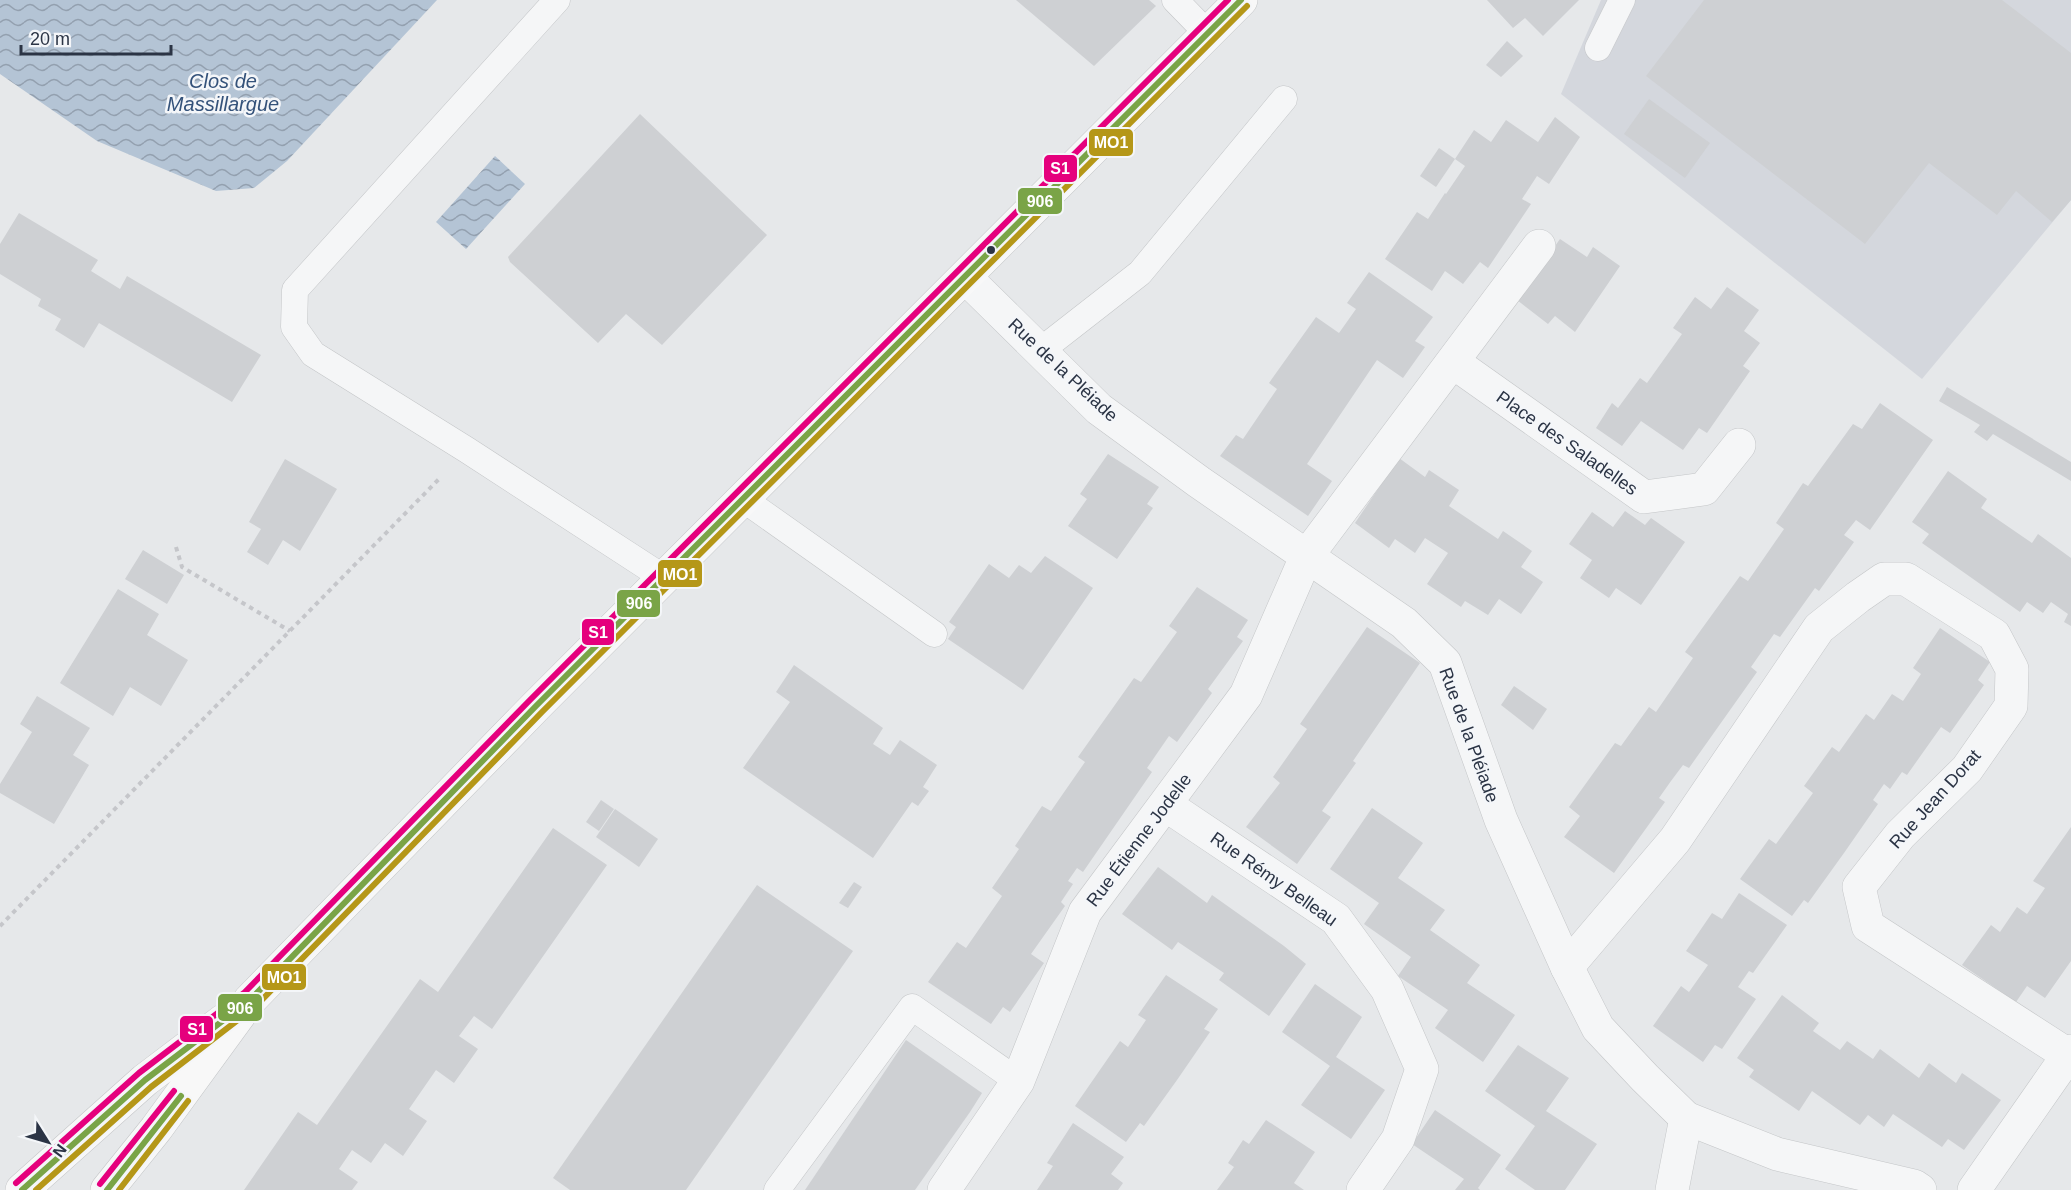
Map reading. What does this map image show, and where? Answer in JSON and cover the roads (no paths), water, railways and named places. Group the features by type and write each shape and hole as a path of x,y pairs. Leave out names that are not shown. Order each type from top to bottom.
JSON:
{"main road":[{"path":"107,1190 156,1130 250,1000 527,714 1240,0"},
{"path":"22,1190 145,1080 250,1000"}],"street":[{"path":"1306,557 1539,246"},
{"name":"Rue de la Pléiade","path":"965,277 1099,410 1306,557 1404,623 1445,663 1501,820 1598,1028 1686,1118 1777,1154 1914,1186 1920,1190"},
{"name":"Place des Saladelles","path":"1453,362 1644,497 1704,489 1739,445"},
{"name":"Rue Étienne Jodelle","path":"944,1190 1018,1081 1086,912 1246,696 1306,557"},
{"name":"Rue Jean Dorat","path":"1568,967 1675,840 1819,628 1884,579 1906,579 1994,635 2012,669 2011,706 1967,769 1900,835 1859,886 1868,926 2070,1053"},
{"name":"Rue Rémy Belleau","path":"1166,805 1336,919 1387,989 1422,1069 1398,1139 1363,1190"},
{"path":"1974,1190 2070,1053"},
{"path":"1672,1190 1686,1118"}],"lane":[{"path":"557,0 295,290 294,327 312,354 467,450 663,578"},
{"path":"1175,0 1208,34"},
{"path":"1598,48 1622,0"},
{"path":"1040,351 1140,273 1284,99"},
{"path":"743,499 934,634"},
{"path":"777,1190 912,1008 1018,1081"}],"water":[{"name":"Clos de Massillargue","path":"0,0 437,0 287,161 254,188 216,191 97,141 0,74"},
{"path":"495,156 525,184 466,249 436,222"}]}
